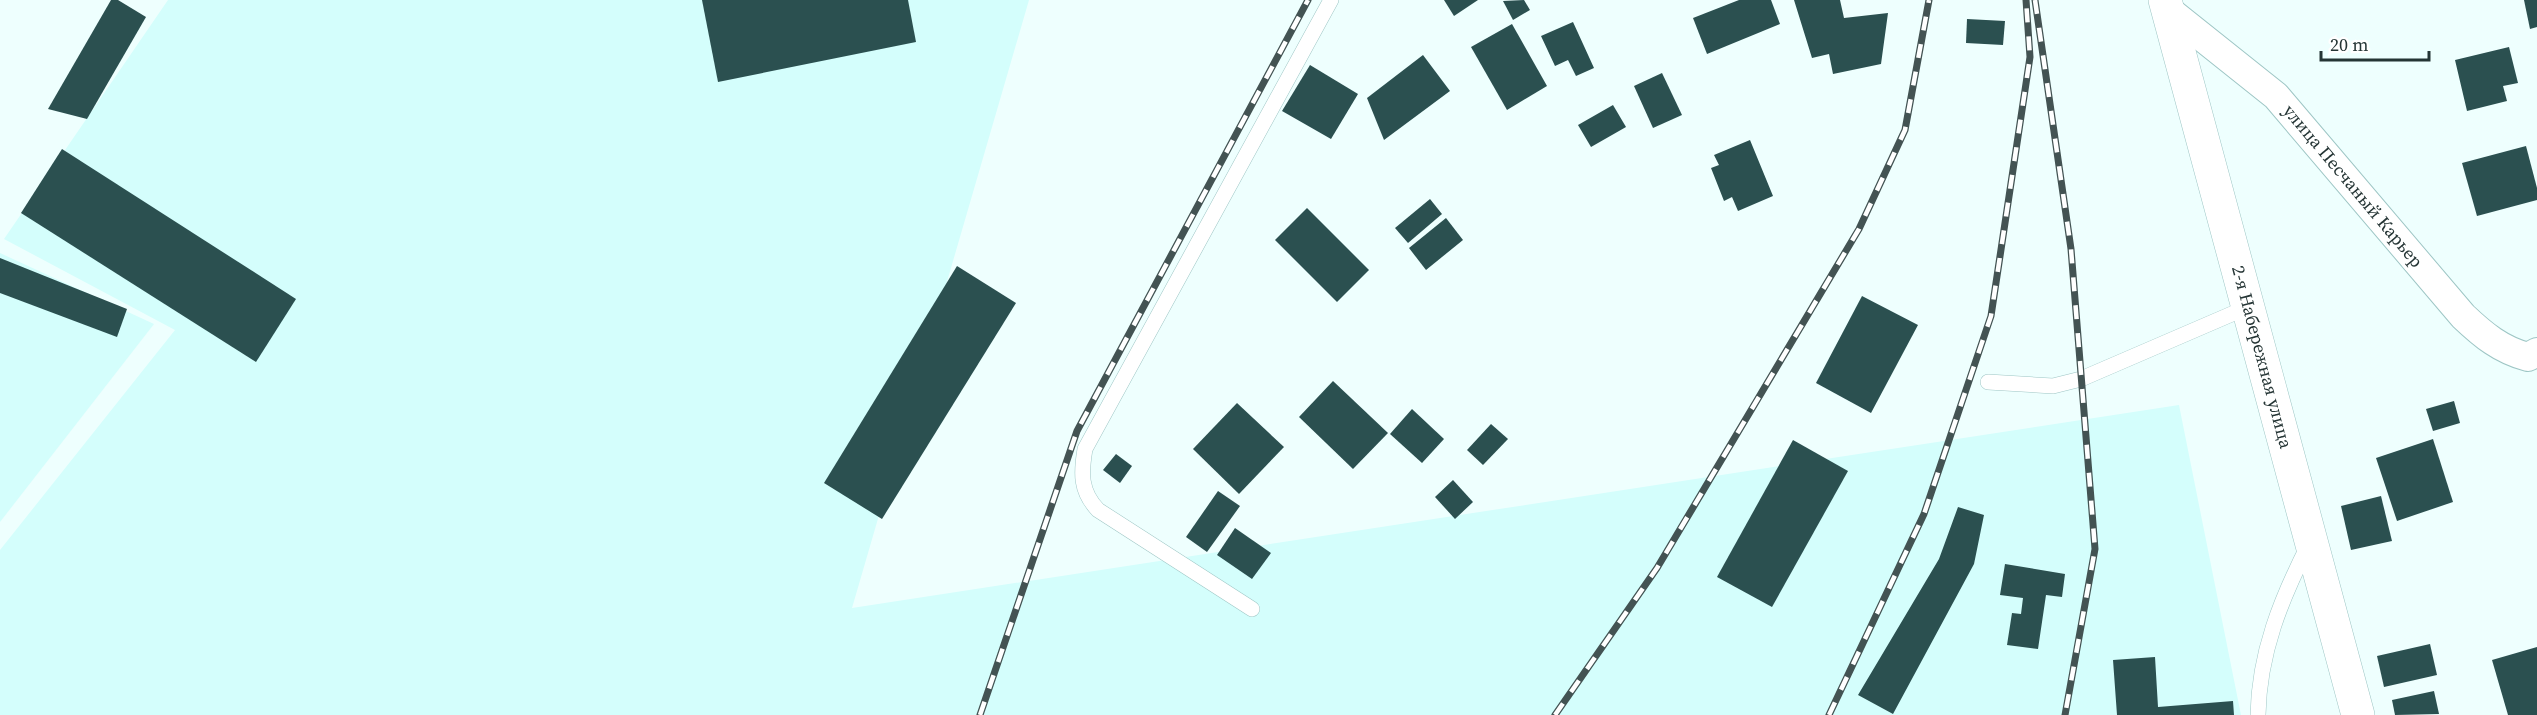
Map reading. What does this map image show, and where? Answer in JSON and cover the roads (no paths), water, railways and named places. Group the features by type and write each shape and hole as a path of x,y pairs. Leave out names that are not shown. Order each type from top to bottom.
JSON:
{"street":[{"name":"2-я Набережная улица","path":"2166,5 2358,715"},
{"name":"улица Песчаный Карьер","path":"2166,5 2276,96 2463,316 2487,339 2512,352 2534,357"}],"lane":[{"path":"1252,609 1098,510 1086,497 1082,483 1082,465 1085,449 1331,0"},
{"path":"1988,382 2053,386 2081,379 2248,307"},
{"path":"2258,715 2262,665 2268,638 2280,603 2311,539"}],"railway":[{"path":"980,715 1077,431 1308,0"},
{"path":"1555,715 1657,568 1859,229 1905,130 1929,0"},
{"path":"1829,715 1924,514 1991,316 2030,57 2026,0"},
{"path":"2035,0 2071,249 2095,549 2065,715"}]}
